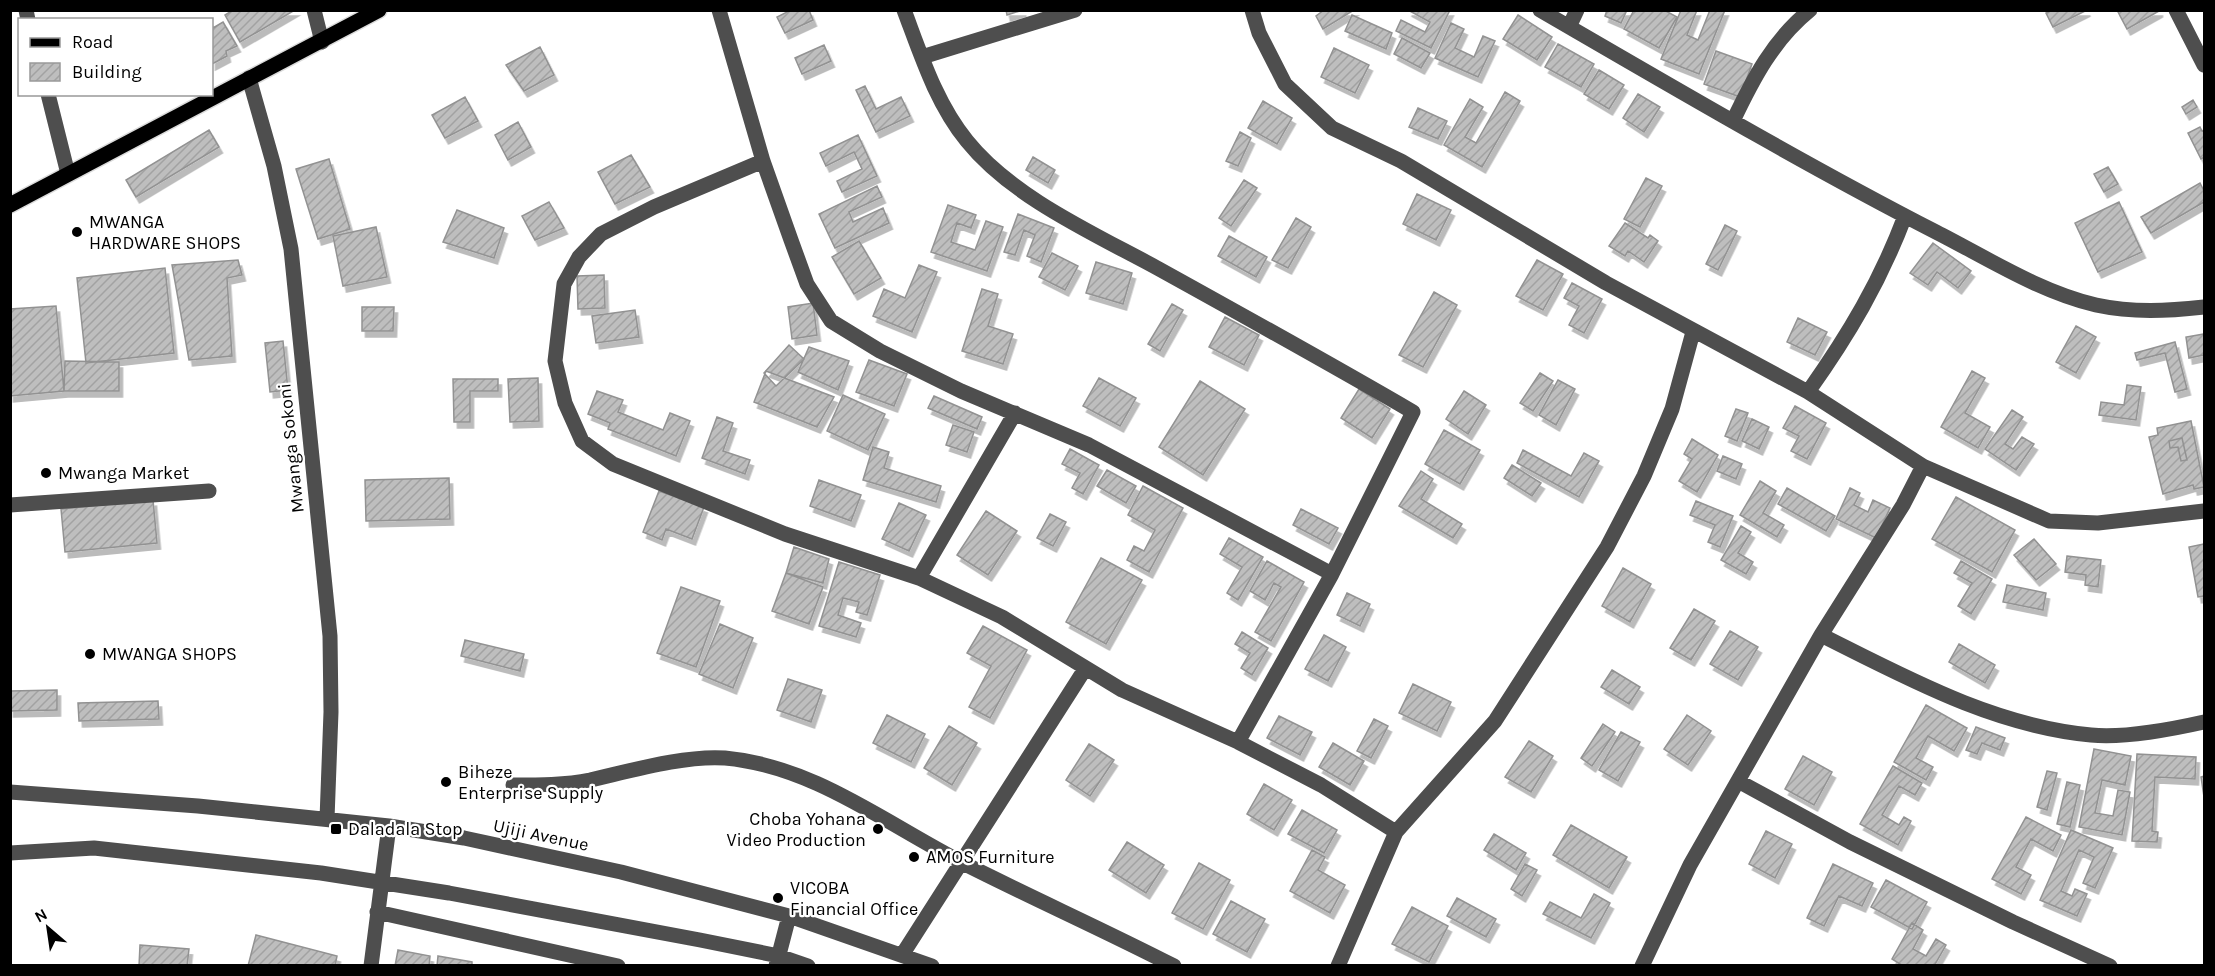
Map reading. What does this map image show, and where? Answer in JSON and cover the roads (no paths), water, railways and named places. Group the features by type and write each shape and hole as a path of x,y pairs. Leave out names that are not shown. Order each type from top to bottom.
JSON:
{"main road":[{"path":"10,205 379,10"}],"street":[{"path":"314,10 322,42"},
{"path":"718,10 763,160 807,284 831,321 880,351 961,391 1089,445 1332,574"},
{"path":"904,10 940,101 967,141 992,167 1022,191 1413,412 1332,574 1238,742"},
{"path":"922,57 1074,10"},
{"path":"1252,10 1259,33 1286,84 1332,128 1401,161 1693,332 1808,392 1923,466 2049,520 2098,523 2205,511"},
{"path":"1540,10 1733,121 1905,216 2047,288 2096,305 2149,312 2205,307"},
{"path":"1569,27 1577,10"},
{"path":"1733,121 1758,69 1790,26 1810,10"},
{"path":"2176,10 2205,65"},
{"name":"Mwanga Sokoni","path":"249,78 274,166 293,270 330,636 331,712 327,819"},
{"path":"48,96 68,174"},
{"path":"763,160 643,212 601,234 579,257 564,284 555,361 565,403 582,441 613,464 785,534 919,578 1002,617 1122,690 1238,742 1321,785 1395,832"},
{"path":"1808,392 1867,303 1888,262 1905,216"},
{"path":"1338,966 1395,832 1495,721 1607,547 1644,476 1672,409 1693,332"},
{"path":"919,578 1015,413"},
{"path":"1642,966 1690,865 1821,635 1903,505 1923,466"},
{"path":"10,505 209,491"},
{"path":"1821,635 1957,699 2038,728 2099,735 2176,728 2205,722"},
{"path":"902,955 1085,669"},
{"path":"513,785 552,786 590,780 632,769 723,758 765,765 855,801 962,862 1174,966"},
{"path":"1738,781 1850,842 2013,922 2110,966"},
{"name":"Ujiji Avenue","path":"15,796 87,796 327,819 464,838 609,870 789,916 932,966"},
{"path":"371,966 388,826"},
{"path":"10,853 93,848 182,856 382,882 808,966"},
{"path":"377,912 618,966"},
{"path":"778,961 789,916"}],"place":[{"name":"MWANGA HARDWARE SHOPS","path":"77,232"},
{"name":"Mwanga Market","path":"46,473"},
{"name":"MWANGA SHOPS","path":"90,654"},
{"name":"Biheze Enterprise Supply","path":"446,782"},
{"name":"Daladala Stop","path":"336,829"},
{"name":"Choba Yohana Video Production","path":"878,829"},
{"name":"AMOS Furniture","path":"914,857"},
{"name":"VICOBA Financial Office","path":"778,898"}]}
